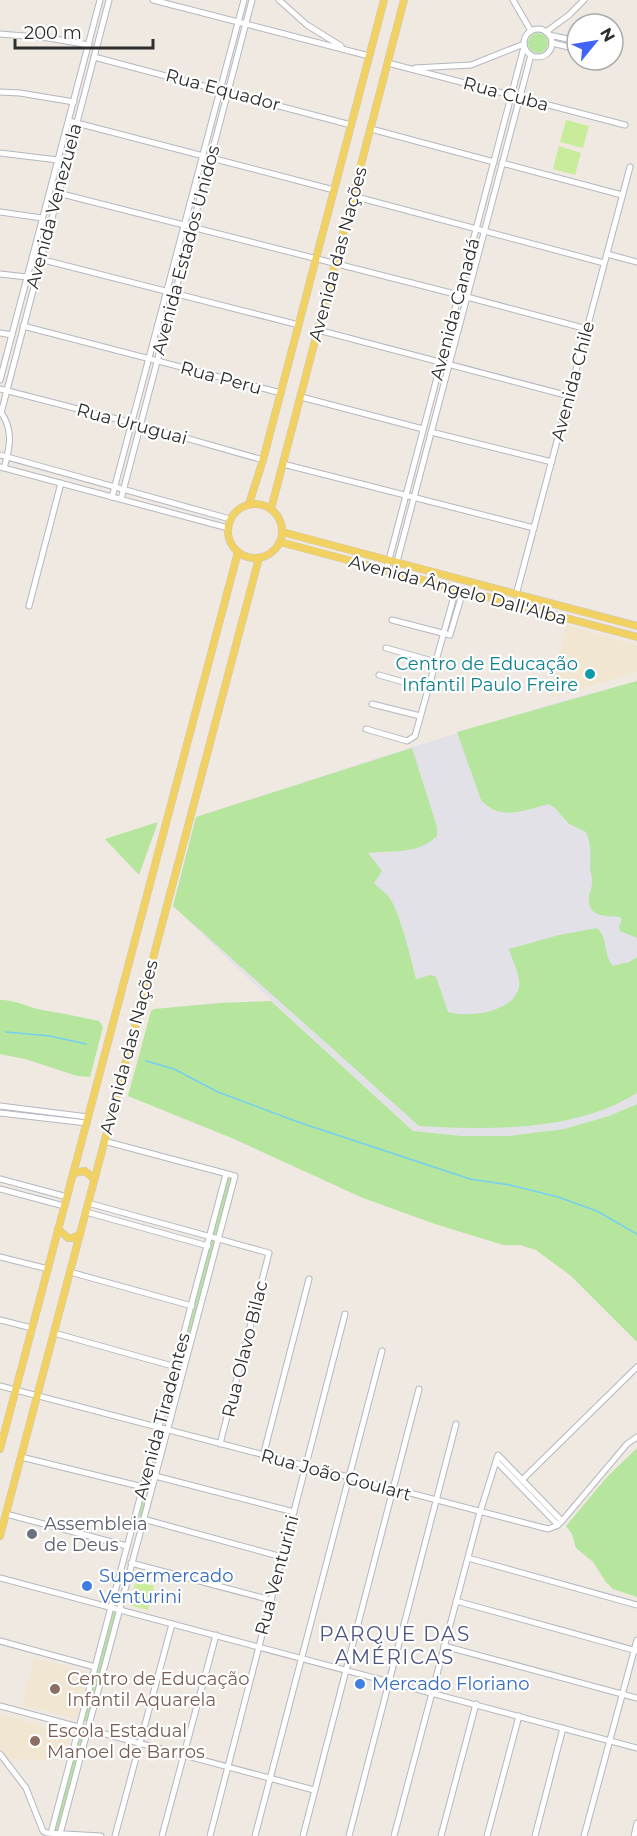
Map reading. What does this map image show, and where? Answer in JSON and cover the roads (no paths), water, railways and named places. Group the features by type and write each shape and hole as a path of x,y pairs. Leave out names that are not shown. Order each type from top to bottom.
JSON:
{"main road":[{"name":"Avenida das Nações","path":"249,504 263,460 384,0"},
{"name":"Avenida das Nações","path":"271,509 404,0"},
{"path":"249,504 260,504 271,509 280,519 282,532 280,542 271,553 259,558 245,556 238,552 228,537 230,519 241,507 249,504"},
{"name":"Avenida Ângelo Dall'Alba","path":"282,532 637,626"},
{"name":"Avenida Ângelo Dall'Alba","path":"280,542 637,637"},
{"name":"Avenida das Nações","path":"0,1448 238,552"},
{"name":"Avenida das Nações","path":"0,1536 259,558"},
{"path":"73,1173 85,1171 94,1179"},
{"path":"58,1229 70,1239 80,1234"}],"street":[{"name":"Avenida Venezuela","path":"0,380 100,0"},
{"name":"Avenida Venezuela","path":"1,412 3,390 41,260 109,0"},
{"path":"153,0 369,56"},
{"name":"Avenida Estados Unidos","path":"112,497 244,0"},
{"name":"Avenida Estados Unidos","path":"121,499 252,0"},
{"path":"279,0 308,26 350,51"},
{"path":"513,0 531,31"},
{"path":"548,33 584,0"},
{"path":"548,33 552,43 549,51 543,56 531,55 524,45 525,38 531,31 539,29 565,38"},
{"path":"0,34 49,38 89,45"},
{"path":"552,43 565,46"},
{"path":"408,68 471,64 524,45"},
{"name":"Avenida Canadá","path":"390,572 406,495 524,45"},
{"name":"Avenida Canadá","path":"392,562 414,497 531,55"},
{"name":"Rua Equador","path":"94,57 351,125"},
{"name":"Rua Cuba","path":"388,63 625,125"},
{"path":"0,92 74,102"},
{"path":"69,121 334,190"},
{"path":"371,129 494,162"},
{"path":"0,153 58,160"},
{"path":"502,163 622,195"},
{"name":"Avenida Chile","path":"516,595 630,167"},
{"path":"58,194 459,295"},
{"path":"353,196 604,263"},
{"path":"0,212 42,218"},
{"path":"607,254 637,262"},
{"path":"32,258 298,325"},
{"path":"0,274 27,277"},
{"path":"467,297 587,329"},
{"name":"Rua Peru","path":"23,326 280,393"},
{"path":"318,330 569,396"},
{"path":"0,333 12,335"},
{"name":"Rua Uruguai","path":"3,390 140,425 263,460"},
{"path":"301,397 423,429"},
{"path":"1,412 6,420 10,436 7,457 2,468 228,528"},
{"path":"431,432 552,462"},
{"path":"0,455 230,519"},
{"path":"283,464 534,528"},
{"path":"29,606 61,483"},
{"path":"366,729 407,741 415,735 460,590"},
{"path":"392,620 447,634"},
{"path":"386,648 436,662"},
{"path":"379,675 428,689"},
{"path":"372,704 420,716"},
{"path":"0,1106 87,1120"},
{"path":"0,1113 87,1120"},
{"path":"104,1141 226,1174"},
{"name":"Avenida Tiradentes","path":"47,1834 79,1727 226,1174 235,1176 60,1834"},
{"path":"0,1179 67,1197"},
{"path":"0,1189 64,1206"},
{"path":"88,1203 218,1238"},
{"path":"86,1212 208,1246"},
{"name":"Rua Olavo Bilac","path":"218,1238 269,1253 220,1444"},
{"path":"0,1257 48,1269"},
{"path":"70,1272 192,1306"},
{"path":"263,1455 309,1279"},
{"name":"Rua Venturini","path":"210,1836 345,1314"},
{"path":"0,1320 32,1328"},
{"path":"54,1333 183,1369"},
{"path":"255,1836 382,1351"},
{"path":"522,1480 637,1367"},
{"name":"Rua João Goulart","path":"0,1386 548,1529 560,1523"},
{"path":"303,1836 419,1389"},
{"path":"349,1836 456,1424"},
{"path":"560,1523 622,1450 637,1437"},
{"path":"21,1457 143,1487"},
{"path":"497,1458 522,1480 560,1523"},
{"path":"497,1458 560,1523"},
{"path":"394,1836 480,1512 497,1458"},
{"path":"155,1476 294,1512"},
{"path":"6,1514 128,1546"},
{"path":"135,1517 282,1557"},
{"path":"468,1558 637,1605"},
{"path":"124,1561 271,1600"},
{"path":"0,1578 637,1748"},
{"path":"456,1601 636,1651"},
{"path":"115,1836 172,1623"},
{"path":"162,1836 216,1635"},
{"path":"584,1836 622,1694 636,1651 637,1640"},
{"path":"0,1641 95,1667"},
{"path":"444,1646 637,1698"},
{"path":"441,1836 476,1704"},
{"path":"0,1706 314,1790"},
{"path":"487,1836 519,1716"},
{"path":"535,1836 563,1728"},
{"path":"0,1754 26,1788 40,1827 47,1834 101,1836"},
{"path":"634,1836 637,1823"}],"waterway":[{"path":"6,1032 50,1036 86,1044"},
{"path":"146,1061 174,1069 218,1092 298,1122 470,1179 510,1185 558,1197 597,1211 637,1234"}],"place":[{"name":"Centro de Educação Infantil Paulo Freire","path":"590,674"},
{"name":"Assembleia de Deus","path":"32,1534"},
{"name":"Supermercado Venturini","path":"87,1586"},
{"name":"Mercado Floriano","path":"360,1684"},
{"name":"Centro de Educação Infantil Aquarela","path":"55,1689"},
{"name":"Escola Estadual Manoel de Barros","path":"35,1741"}],"district":[{"name":"PARQUE DAS AMÉRICAS","path":"395,1646"}]}
